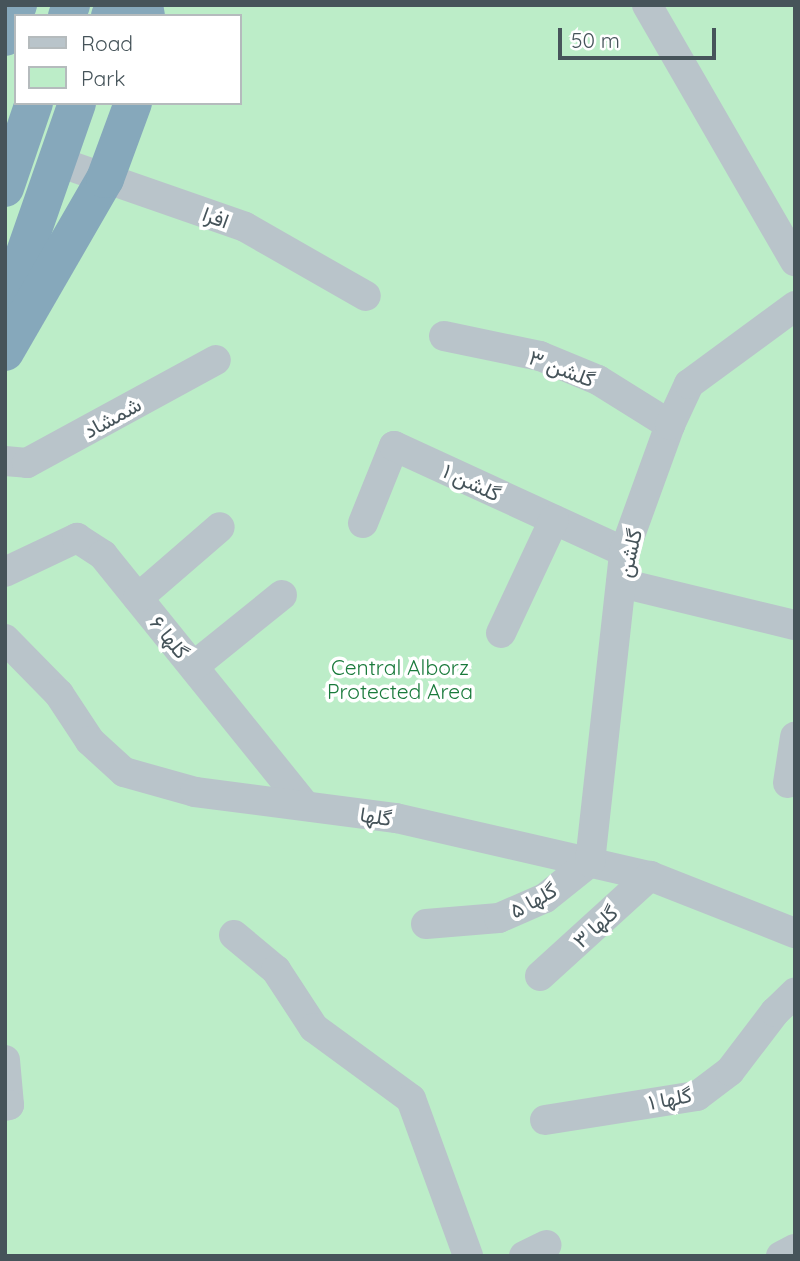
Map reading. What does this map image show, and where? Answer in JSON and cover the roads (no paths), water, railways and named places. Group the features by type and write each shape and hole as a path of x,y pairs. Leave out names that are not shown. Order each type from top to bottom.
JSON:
{"highway":[{"path":"5,37 14,15"},
{"path":"5,188 33,105"},
{"path":"5,310 76,105"},
{"path":"5,352 105,179 132,105"}],"street":[{"path":"647,5 795,261"},
{"name":"افرا","path":"56,160 245,227 366,296"},
{"name":"گلشن","path":"590,862 624,552 670,425 689,384 795,306"},
{"name":"گلشن ۳","path":"444,336 540,356 598,380 670,425"},
{"name":"شمشاد","path":"5,461 27,463 216,360"},
{"name":"گلشن ۱","path":"363,523 394,446 624,552"},
{"path":"501,634 554,520"},
{"path":"138,598 220,527"},
{"name":"گلها ۶","path":"5,572 77,538 103,555 305,805"},
{"path":"621,583 795,625"},
{"path":"194,666 282,595"},
{"name":"گلها","path":"5,639 59,694 90,741 124,772 195,792 396,818 650,876 795,933"},
{"path":"788,783 795,737"},
{"name":"گلها ۵","path":"426,923 499,918 545,898 590,862"},
{"name":"گلها ۳","path":"540,976 650,876"},
{"path":"234,935 276,970 314,1027 411,1099 468,1256"},
{"name":"گلها ۱","path":"545,1120 697,1096 730,1071 775,1012 795,993"},
{"path":"5,1060 9,1105 5,1106"},
{"path":"781,1256 795,1249"}],"park label":[{"name":"Central Alborz Protected Area","path":"400,679"}]}
